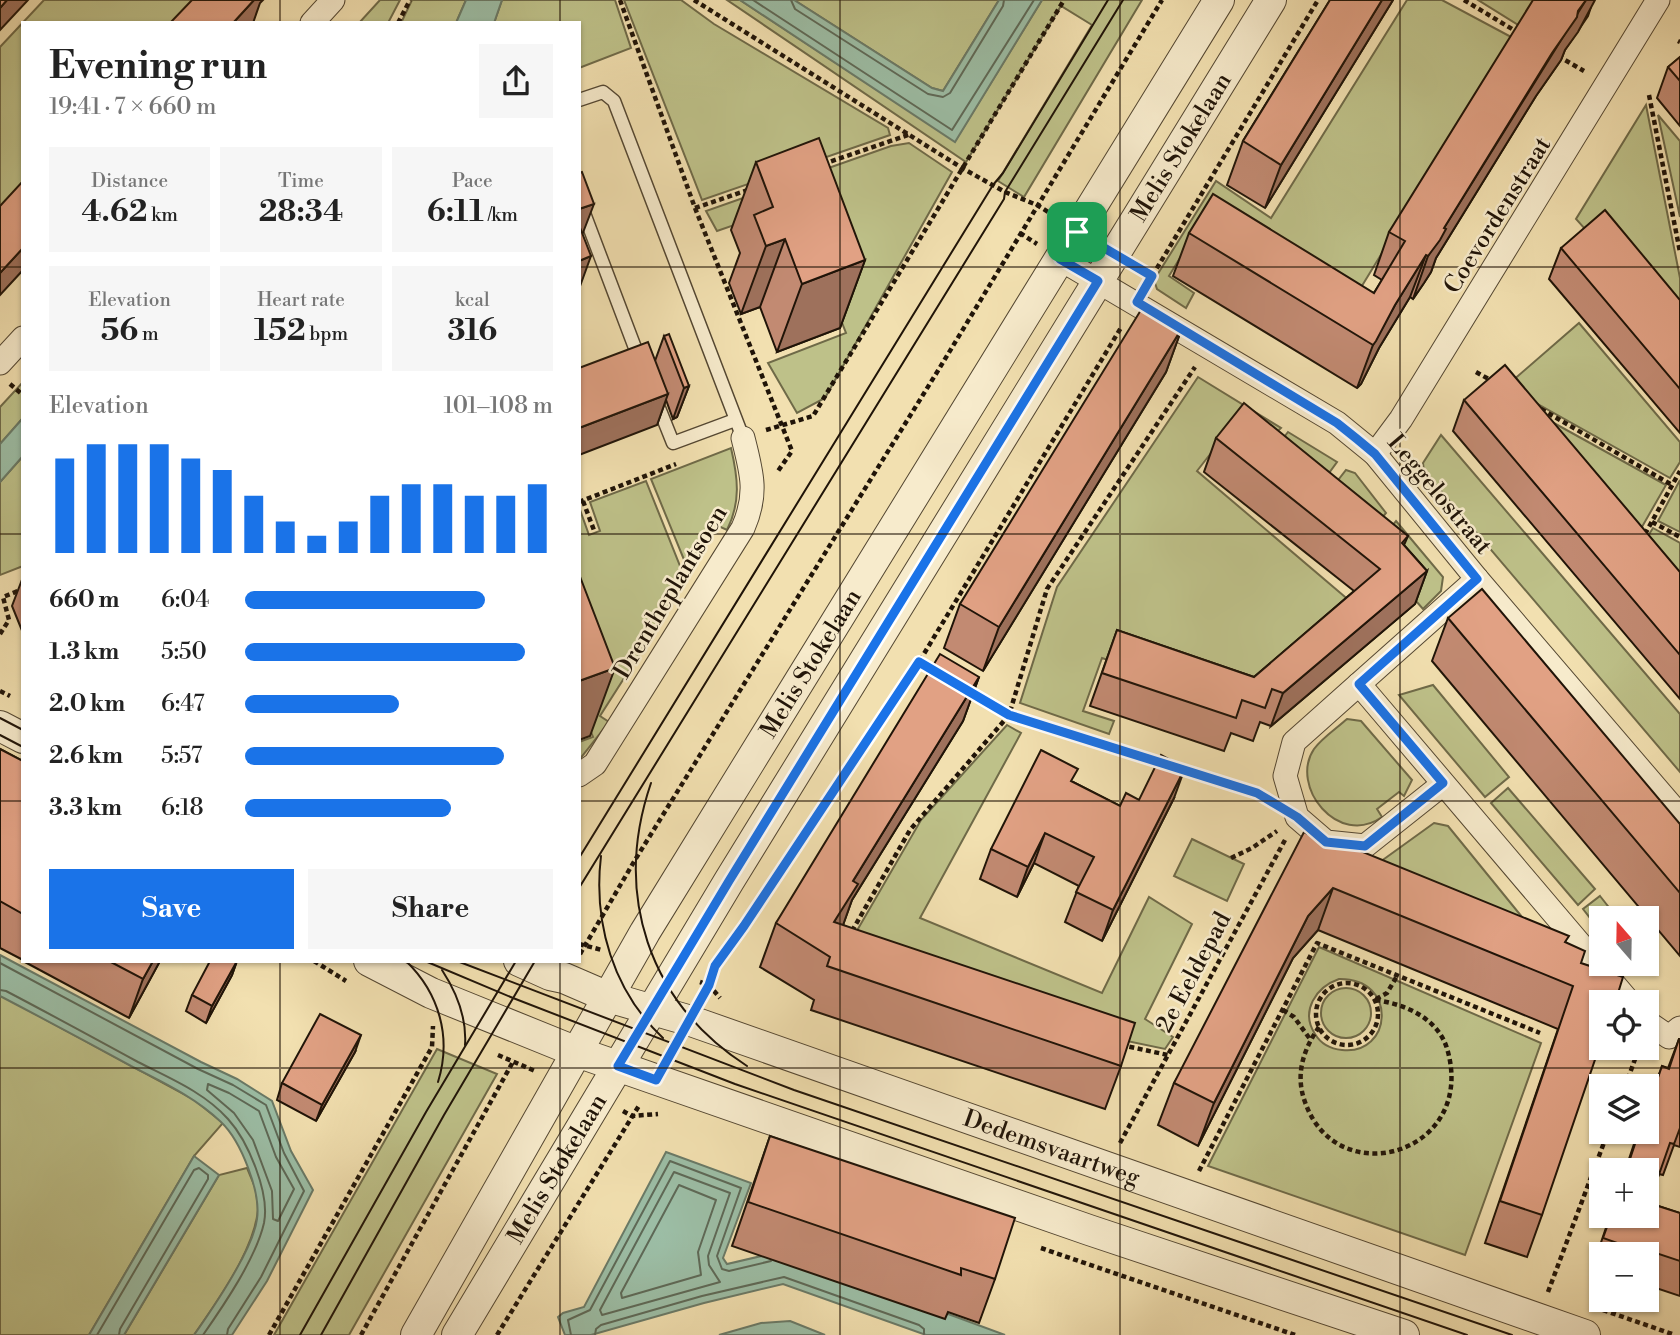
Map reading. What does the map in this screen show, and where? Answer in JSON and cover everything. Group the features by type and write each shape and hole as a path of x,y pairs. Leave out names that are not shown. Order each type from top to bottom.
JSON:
{"street":[{"path":"314,21 333,0"},
{"name":"Melis Stokelaan","path":"416,1335 674,884 1219,0"},
{"name":"Melis Stokelaan","path":"457,1335 729,881 1271,0"},
{"name":"Coevordenstraat","path":"1375,454 1408,408 1658,0"},
{"name":"Leggelostraat","path":"1060,259 1137,302 1337,423 1375,454 1477,579 1680,816"},
{"path":"0,363 21,340"},
{"name":"Drentheplantsoen","path":"581,774 595,764 743,528 751,508 752,473 739,429"},
{"path":"1443,783 1365,846 1326,842 1292,814 1285,776 1294,742 1477,579"},
{"path":"1359,684 1619,990"},
{"path":"0,726 21,737"},
{"path":"373,963 432,993 577,1052 1076,1226 1404,1335"},
{"name":"Dedemsvaartweg","path":"523,963 608,997 691,1021 1585,1335"},
{"path":"1659,1030 1670,1037 1680,1028"}],"lane":[{"name":"Drentheplantsoen","path":"581,99 603,92 614,101 739,429"},
{"path":"581,205 673,443 739,429"}],"path":[{"path":"399,21 410,0"},
{"path":"620,0 695,208 792,451"},
{"path":"694,0 962,167 1004,192 1037,205 1077,232"},
{"path":"739,429 782,424 813,416 1064,0"},
{"name":"Melis Stokelaan","path":"585,946 1162,0"},
{"path":"691,1021 715,966 919,662 1318,0"},
{"path":"1464,0 1520,33"},
{"path":"1553,53 1587,73"},
{"path":"1648,95 1680,252"},
{"path":"822,164 911,134"},
{"path":"695,208 759,186"},
{"path":"1115,254 1152,276"},
{"path":"850,935 910,830 1009,715 1047,589 1209,346"},
{"path":"1476,372 1499,386"},
{"path":"1534,405 1672,485"},
{"path":"595,533 581,501 681,462"},
{"path":"1639,544 1680,471"},
{"path":"1652,522 1680,537"},
{"path":"0,634 9,620 3,597 21,590"},
{"path":"919,662 941,675"},
{"path":"964,688 1009,715 1165,765"},
{"path":"1178,769 1257,793 1292,814 1276,833 1231,858"},
{"name":"2e Eeldepad","path":"1120,1144 1292,814"},
{"path":"1199,1171 1317,943 1540,1033"},
{"path":"1375,1000 1387,993 1397,976"},
{"path":"1337,984 1357,984 1367,989 1375,1000 1378,1017 1376,1027 1361,1042 1340,1044 1330,1041 1319,1027 1315,1014 1317,1004 1328,988 1337,984"},
{"path":"1319,1027 1310,1039 1301,1066 1301,1090 1309,1114 1324,1133 1345,1147 1371,1154 1396,1152 1420,1140 1439,1122 1450,1099 1453,1073 1447,1048 1433,1026 1414,1010 1375,1000"},
{"path":"1283,1010 1293,1017 1310,1039"},
{"path":"269,1335 432,1047 433,1026"},
{"path":"1114,1043 1168,1055"},
{"path":"361,1335 512,1063"},
{"name":"Melis Stokelaan","path":"498,1335 656,1080"},
{"path":"1548,1292 1604,1144"}],"shaded area":[{"path":"44,0 201,0 181,21 24,21"},
{"path":"380,0 400,0 389,21 361,21"},
{"path":"412,0 466,0 457,21 402,21"},
{"path":"502,0 615,0 631,48 581,67 581,21 495,21"},
{"path":"624,0 681,0 714,24 888,128 890,135 702,200"},
{"path":"727,0 740,0 955,141 1042,0 1142,0 1024,197 998,181 1092,25 1061,6 966,162"},
{"path":"794,0 999,0 943,91 932,88"},
{"path":"1407,0 1442,0 1513,38 1343,317 1197,230 1169,276 1194,293 1186,308 1157,289 1154,280 1216,181 1271,218"},
{"path":"1478,0 1536,0 1520,26"},
{"path":"21,25 21,187 0,209 0,47"},
{"path":"1646,105 1680,278 1680,335 1576,219"},
{"path":"1658,115 1680,141 1680,217"},
{"path":"909,143 952,172 825,398 797,413 768,363 846,333 795,204 717,231 706,211 891,146"},
{"path":"1579,323 1680,442 1680,462 1670,478 1511,389 1511,382"},
{"path":"1198,377 1281,428 1258,450 1229,430 1197,471 1351,602 1239,702 1102,658 1083,711 1114,721 1109,734 1020,703 1057,587"},
{"path":"21,384 21,420 0,444 0,407"},
{"path":"1505,396 1666,485 1627,553"},
{"path":"1288,432 1337,462 1313,495 1267,459"},
{"path":"1441,435 1680,714 1680,772 1424,471 1423,463"},
{"path":"731,448 737,490 735,510 727,530 714,524 687,567 651,479"},
{"path":"21,458 21,567 0,575 0,482"},
{"path":"1346,470 1355,473 1386,513 1365,539 1321,502"},
{"path":"1680,480 1680,532 1658,521"},
{"path":"646,481 686,581 600,716 609,722 581,757 581,741 593,737 581,707 581,513 589,535 600,531 590,502"},
{"path":"1396,521 1443,577 1441,591 1423,609 1394,576 1375,547"},
{"path":"1653,528 1680,543 1680,605 1636,555"},
{"path":"1433,685 1509,777 1485,797 1399,695"},
{"path":"1347,719 1361,721 1412,780 1404,796 1399,792 1377,809 1382,817 1365,824 1349,825 1335,819 1322,808 1313,795 1308,780 1308,764 1314,749"},
{"path":"1007,725 1021,733 920,918 1102,993 1149,897 1192,924 1145,1019 1173,1037 1165,1049 1079,1031 855,934 921,820"},
{"path":"1508,788 1595,889 1578,905 1491,803"},
{"path":"1434,823 1448,826 1522,917 1552,949 1373,867"},
{"path":"1192,839 1244,864 1227,901 1174,876"},
{"path":"1600,896 1608,906 1589,906 1589,917 1583,909"},
{"path":"1319,947 1541,1043 1465,1255 1208,1166","holes":["1339,979 1358,982 1372,991 1380,1003 1382,1016 1379,1030 1371,1041 1359,1049 1342,1050 1330,1047 1317,1038 1311,1025 1309,1017 1313,1001 1323,988"]},
{"path":"1346,988 1364,995 1371,1013 1364,1031 1346,1038 1328,1031 1321,1013 1328,995"},
{"path":"0,995 193,1099 223,1123 194,1156 89,1335 0,1335"},
{"path":"437,1049 497,1074 349,1335 274,1335"},
{"path":"247,1168 257,1194 258,1210 254,1229 238,1268 194,1335 124,1335 219,1175"}],"water":[{"path":"466,0 502,0 495,21 457,21"},
{"path":"740,0 794,0 932,88 943,91 999,0 1042,0 955,142"},
{"path":"21,420 21,458 0,482 0,444"},
{"path":"0,955 237,1079 272,1101 291,1151 313,1190 267,1281 232,1335 194,1335 240,1262 257,1219 253,1181 236,1141 221,1122 189,1098 0,996"},
{"path":"666,1152 751,1183 723,1258 727,1264 770,1254 807,1262 1005,1335 926,1335 783,1284 591,1335 565,1335 558,1317 584,1307"},
{"path":"194,1156 219,1175 124,1335 89,1335"},
{"path":"790,1321 825,1335 719,1335 761,1323"}],"building":[{"path":"192,0 254,0 235,21 172,21"},
{"path":"1330,0 1382,0 1281,165 1243,141"},
{"path":"1533,0 1586,0 1444,228 1446,229 1440,240 1428,256 1426,255 1395,305 1373,345 1189,233 1213,194 1374,293 1405,241 1389,232"},
{"path":"1680,57 1680,81 1668,67"},
{"path":"819,138 865,260 802,284 785,239 766,246 754,215 773,207 756,162"},
{"path":"581,172 594,204 581,208"},
{"path":"21,183 21,250 0,273 0,206"},
{"path":"1605,210 1680,300 1680,389 1561,248"},
{"path":"581,230 591,256 581,260"},
{"path":"1144,305 1182,328 999,627 960,604"},
{"path":"669,334 689,386 684,388 664,336"},
{"path":"648,342 668,394 581,427 581,367"},
{"path":"1505,365 1680,572 1680,655 1464,400"},
{"path":"1244,403 1408,536 1402,543 1427,571 1283,693 1272,689 1265,708 1242,700 1236,718 1102,673 1117,630 1254,677 1380,569 1216,438"},
{"path":"581,579 615,668 581,680"},
{"path":"1482,589 1680,824 1680,893 1448,618"},
{"path":"940,654 979,677 853,881 858,884 834,922 1135,1023 1121,1066 827,966 830,957 776,923"},
{"path":"0,749 21,760 21,913 0,901"},
{"path":"1041,750 1078,769 1071,781 1120,806 1126,793 1139,800 1161,755 1185,768 1113,910 1076,892 1094,857 1045,833 1028,867 991,849"},
{"path":"1304,832 1333,847 1336,841 1569,936 1565,942 1585,951 1581,963 1589,966 1589,976 1623,977 1619,990 1589,990 1589,1060 1595,1060 1542,1215 1500,1201 1573,986 1333,888 1308,916 1214,1103 1174,1083"},
{"path":"113,963 152,963 143,979"},
{"path":"209,963 236,963 212,1006 192,995"},
{"path":"320,1014 361,1035 322,1105 282,1083"},
{"path":"1680,1039 1680,1128 1674,1144 1670,1143 1659,1174 1659,1158 1630,1158 1635,1144 1659,1144 1659,1075 1662,1066 1669,1069"},
{"path":"770,1136 1015,1218 995,1279 961,1268 961,1275 748,1202"},
{"path":"1659,1206 1680,1213 1680,1261 1659,1254 1659,1242 1614,1242 1603,1238 1607,1228 1659,1228"}],"tram line":[{"path":"581,855 1108,0"},
{"path":"581,885 1004,199 1005,192 1123,0"},
{"path":"0,718 21,729"},
{"path":"0,735 21,746"},
{"path":"651,783 640,824 636,865 639,904 648,942 663,978 685,1010 713,1040 747,1066"},
{"path":"601,856 600,906 610,954 631,999 663,1038"},
{"path":"408,963 427,987 440,1017 444,1049 438,1082"},
{"path":"430,963 735,1084 1467,1335"},
{"path":"462,963 794,1090 1512,1335"},
{"path":"300,1335 426,1112 515,963"},
{"path":"321,1335 444,1115 534,963"},
{"path":"442,970 460,1006 465,1045"}],"route":[{"path":"1077,232 1152,276 1137,302 1337,423 1375,454 1477,579 1359,684 1443,783 1365,846 1326,842 1297,817 1257,793 1009,715 919,662 715,966 691,1021 656,1080 618,1066 1098,281 1060,259 1077,232"}]}
